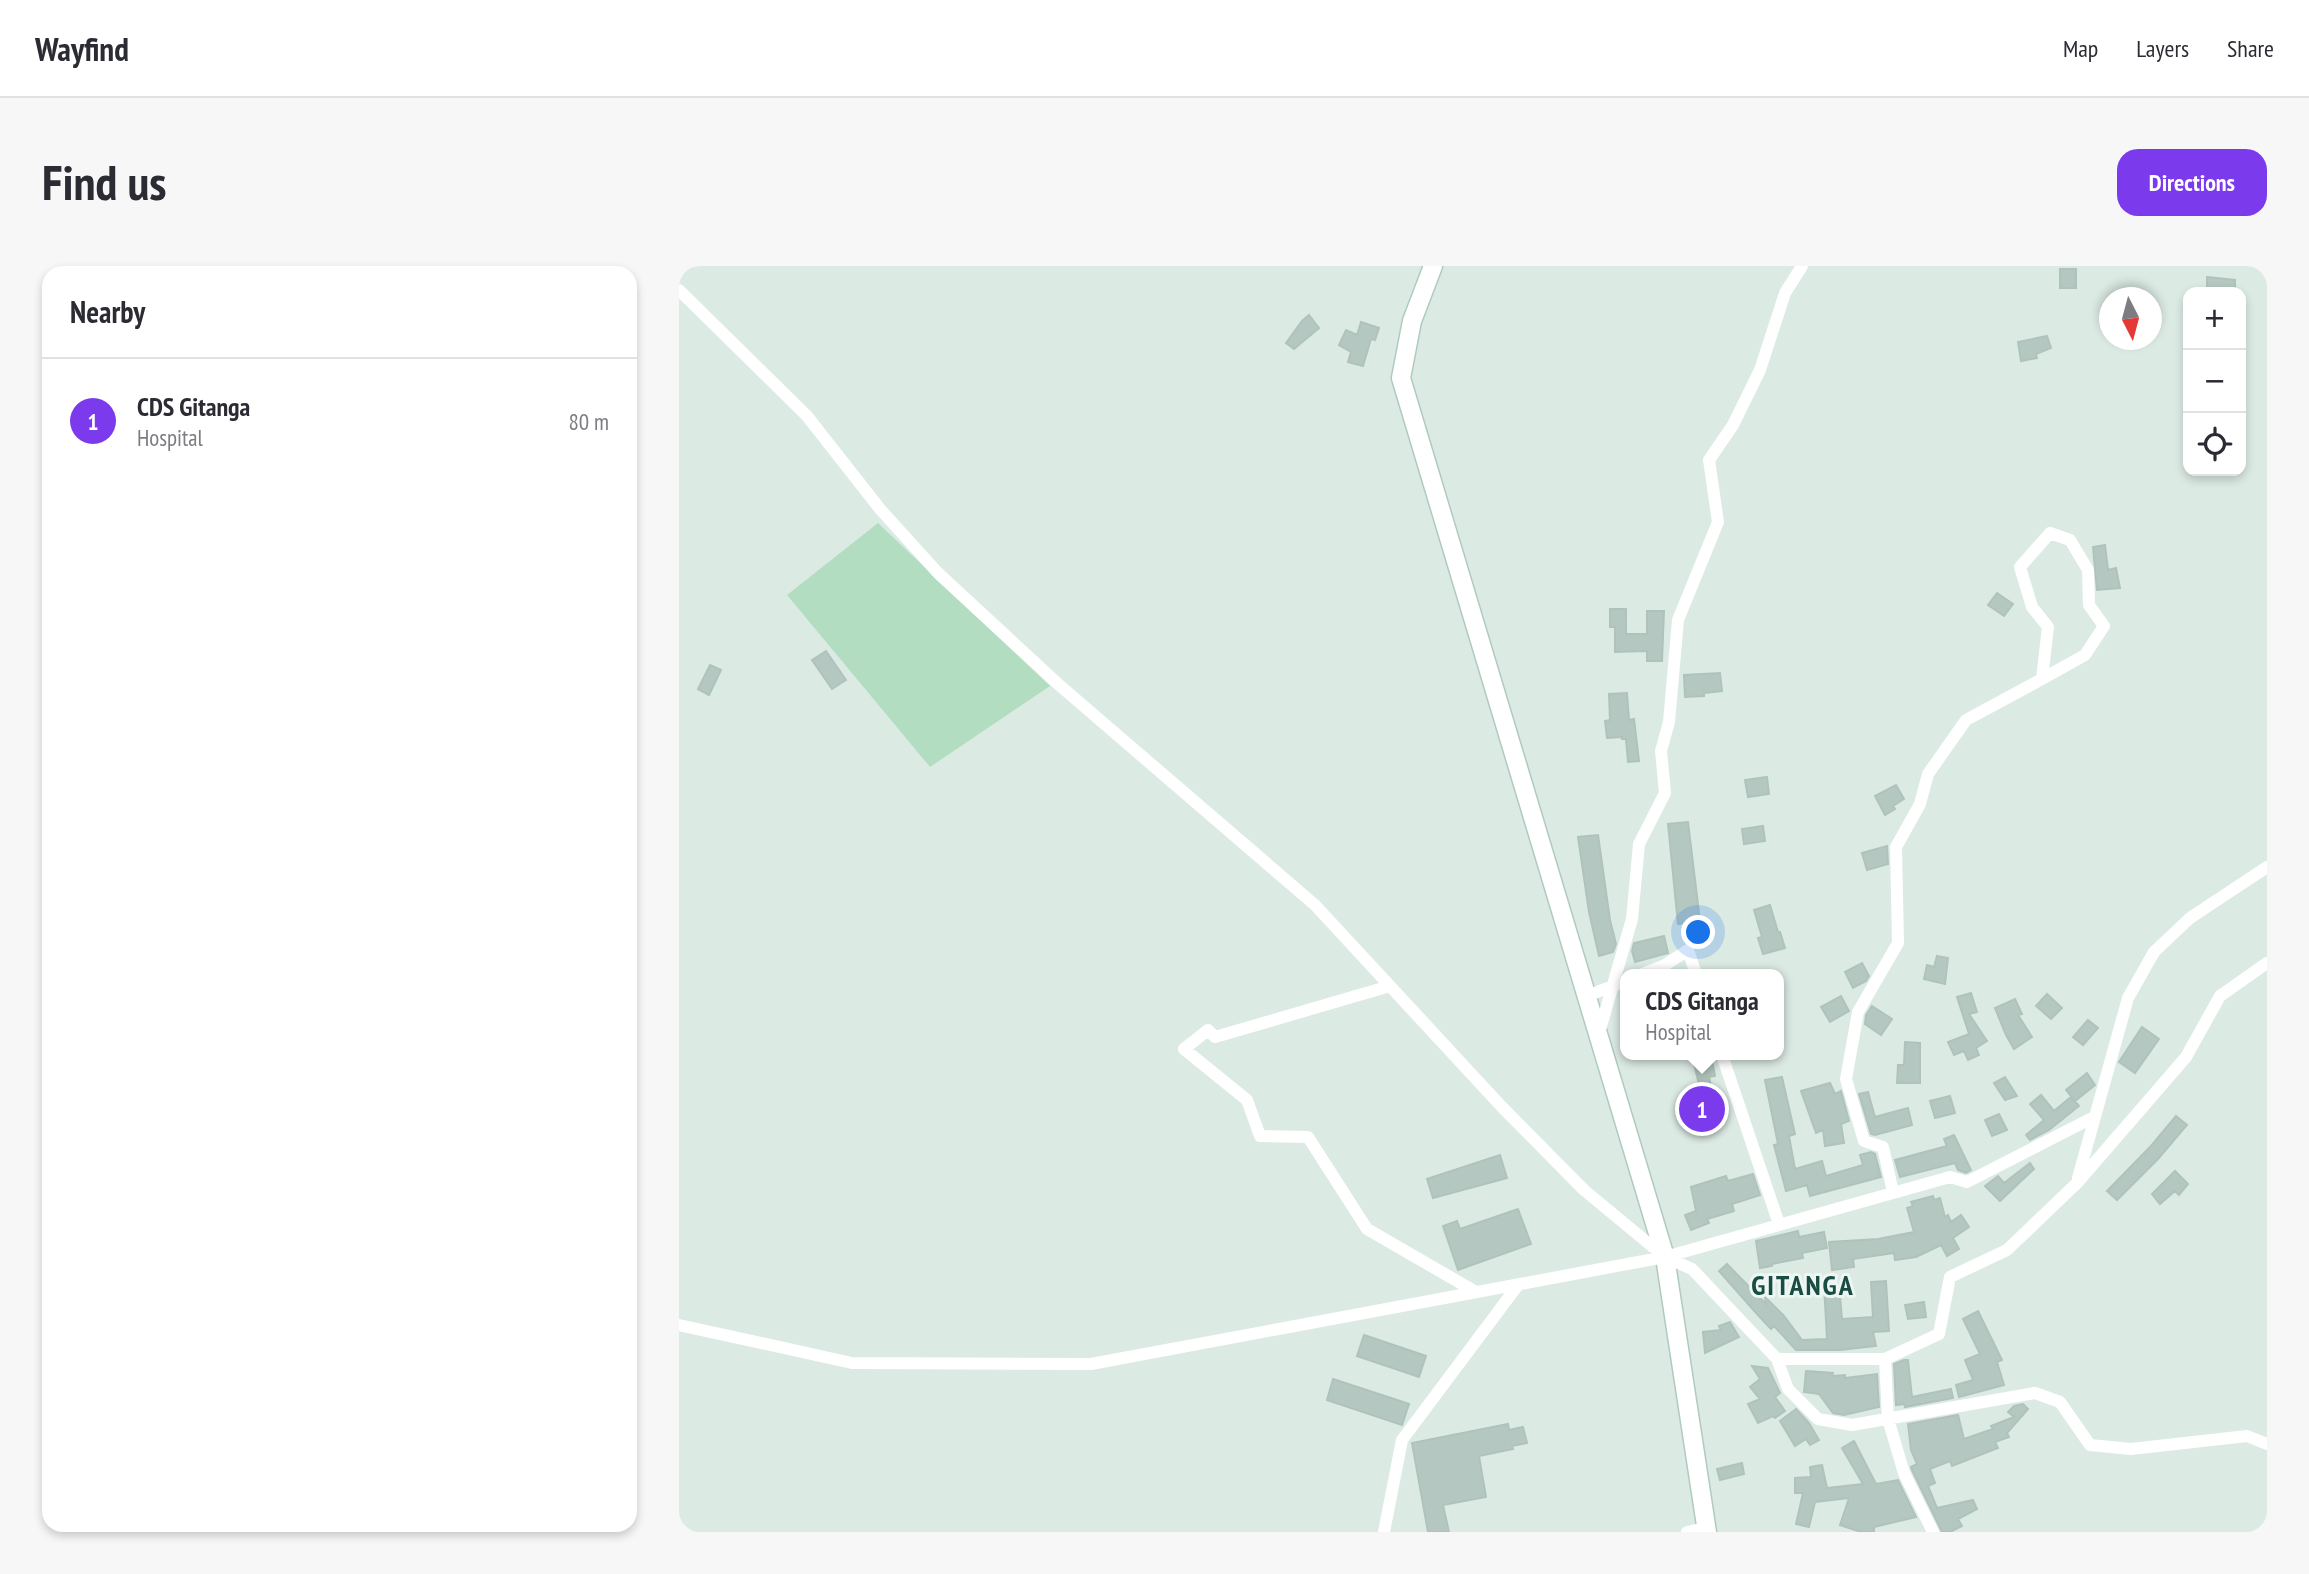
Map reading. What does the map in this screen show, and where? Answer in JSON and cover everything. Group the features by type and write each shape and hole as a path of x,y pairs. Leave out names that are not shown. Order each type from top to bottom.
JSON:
{"main road":[{"path":"1433,266 1412,321 1401,378 1665,1257 1707,1530"}],"street":[{"path":"1599,1033 1632,919 1639,845 1664,793 1661,751 1669,722 1678,620 1719,522 1709,460 1733,425 1761,370 1785,293 1802,266"},
{"path":"679,290 807,416 880,509 939,573 1058,684 1315,905 1501,1106 1584,1190 1665,1257 1692,1269 1777,1359 1788,1389 1818,1419 1852,1425 2035,1393 2060,1402 2090,1445 2131,1449 2246,1436 2267,1444"},
{"path":"1893,1192 1883,1147 1864,1141 1846,1079 1858,1012 1898,943 1896,847 1920,804 1928,774 1966,720 2042,679 2085,655 2104,626 2089,605 2088,570 2070,540 2050,533 2020,567 2032,607 2048,627 2042,679"},
{"path":"2077,1183 2128,999 2154,952 2190,918 2267,867"},
{"path":"1655,969 1688,950 1694,969"},
{"path":"1777,1359 1885,1359 1938,1334 1950,1277 2007,1250 2077,1183 2186,1058 2220,996 2267,963"},
{"path":"1587,996 1620,983"},
{"path":"1390,986 1215,1037 1208,1030 1184,1049 1247,1100 1260,1136 1308,1137 1367,1229 1476,1292"},
{"path":"1725,1060 1779,1224"},
{"path":"679,1325 852,1363 1091,1364 1665,1257 1950,1177 1966,1182 2094,1117"},
{"path":"1384,1532 1402,1440 1518,1285"},
{"path":"1885,1359 1888,1419 1904,1473 1934,1532"},
{"path":"1687,1532 1707,1530"}],"green space":[{"path":"878,523 1050,686 930,767 787,595"}],"building":[{"path":"2060,269 2076,269 2076,288 2060,288"},
{"path":"2207,277 2235,280 2235,287 2207,287"},
{"path":"1309,315 1319,328 1294,349 1286,343"},
{"path":"1361,322 1379,328 1375,340 1371,339 1363,366 1348,362 1351,352 1339,345 1346,330 1357,335"},
{"path":"2047,336 2051,348 2036,354 2037,358 2021,361 2018,342"},
{"path":"2105,545 2108,570 2116,568 2120,588 2097,590 2093,547"},
{"path":"1997,593 2013,604 2004,616 1988,605"},
{"path":"1610,609 1626,609 1626,634 1647,634 1647,611 1664,611 1662,661 1647,661 1647,651 1615,652 1615,627 1610,627"},
{"path":"826,651 846,680 832,689 812,660"},
{"path":"710,665 721,670 709,695 698,689"},
{"path":"1720,673 1722,691 1685,697 1684,675"},
{"path":"1627,693 1629,720 1634,719 1639,761 1628,762 1626,739 1607,738 1605,721 1610,720 1609,694"},
{"path":"1767,777 1769,794 1748,797 1745,780"},
{"path":"1896,785 1904,799 1885,815 1875,796"},
{"path":"1688,822 1700,921 1678,924 1668,824"},
{"path":"1763,826 1765,841 1744,844 1742,829"},
{"path":"1598,835 1616,944 1613,952 1599,956 1589,912 1578,837"},
{"path":"1887,846 1888,864 1867,870 1862,853"},
{"path":"1770,905 1785,948 1763,954 1758,938 1762,937 1754,910"},
{"path":"1664,936 1668,953 1635,962 1632,951 1634,943"},
{"path":"1937,956 1948,958 1945,984 1924,979 1927,965 1934,967"},
{"path":"1862,963 1869,976 1866,981 1853,988 1845,972"},
{"path":"1971,993 1977,1012 1969,1014 1987,1041 1976,1048 1979,1055 1968,1060 1964,1051 1954,1055 1948,1042 1969,1034 1957,997"},
{"path":"2047,994 2062,1008 2051,1019 2036,1006"},
{"path":"1841,996 1849,1011 1830,1022 1821,1007"},
{"path":"2015,999 2022,1014 2018,1015 2032,1037 2014,1049 1995,1008"},
{"path":"1872,1006 1892,1019 1881,1035 1865,1024 1866,1015"},
{"path":"2088,1020 2098,1028 2083,1045 2073,1037"},
{"path":"2142,1027 2159,1039 2135,1073 2119,1062"},
{"path":"1905,1042 1920,1043 1920,1083 1897,1083 1898,1065 1904,1065"},
{"path":"1693,1060 1712,1060 1715,1076 1709,1077 1720,1126 1694,1132 1684,1093 1700,1089"},
{"path":"2087,1073 2095,1085 2075,1101 2066,1090"},
{"path":"1782,1077 1795,1134 1789,1136 1795,1169 1822,1161 1826,1176 1863,1165 1860,1155 1871,1152 1875,1154 1881,1177 1810,1196 1807,1185 1786,1191 1774,1145 1778,1144 1765,1080"},
{"path":"2005,1077 2017,1096 2005,1100 1994,1083"},
{"path":"1830,1083 1835,1094 1841,1091 1849,1121 1841,1124 1844,1143 1825,1146 1823,1130 1816,1133 1801,1091"},
{"path":"1868,1092 1875,1117 1908,1108 1912,1125 1871,1134 1859,1094"},
{"path":"2041,1095 2054,1111 2071,1097 2079,1106 2049,1130 2030,1140 2026,1135 2044,1120 2030,1104"},
{"path":"1950,1096 1955,1113 1935,1118 1930,1101"},
{"path":"1999,1114 2007,1130 1992,1136 1985,1120"},
{"path":"2176,1116 2187,1125 2117,1200 2107,1191"},
{"path":"1954,1135 1971,1170 1966,1173 1958,1170 1955,1163 1900,1177 1895,1160 1947,1146 1944,1139"},
{"path":"1500,1155 1507,1178 1433,1198 1427,1179"},
{"path":"2030,1163 2034,1169 2000,1201 1985,1186 1998,1176 2004,1183"},
{"path":"2175,1171 2188,1184 2179,1195 2175,1191 2160,1204 2152,1194"},
{"path":"1753,1174 1760,1195 1732,1204 1734,1211 1707,1219 1709,1223 1691,1230 1685,1215 1696,1211 1691,1187 1726,1176 1728,1181"},
{"path":"1933,1196 1934,1200 1940,1198 1945,1217 1948,1215 1951,1222 1961,1215 1969,1227 1953,1238 1959,1249 1947,1256 1941,1245 1916,1257 1895,1260 1894,1253 1853,1259 1854,1267 1832,1270 1829,1242 1878,1239 1914,1232 1907,1208 1913,1206 1911,1202"},
{"path":"1518,1209 1531,1244 1458,1270 1443,1226 1457,1221 1460,1229"},
{"path":"1798,1231 1799,1237 1824,1232 1827,1248 1802,1253 1803,1258 1760,1268 1756,1241"},
{"path":"1727,1264 1766,1304 1765,1297 1784,1316 1802,1340 1827,1339 1824,1285 1839,1284 1842,1319 1873,1317 1871,1282 1886,1281 1889,1331 1873,1332 1876,1346 1840,1350 1796,1350 1774,1326 1771,1329 1719,1271"},
{"path":"1924,1302 1926,1317 1908,1319 1905,1305"},
{"path":"1978,1311 2002,1360 1997,1362 2004,1385 1959,1397 1956,1385 1973,1380 1965,1360 1980,1354 1963,1319"},
{"path":"1730,1322 1739,1337 1705,1353 1703,1332 1721,1330 1719,1326"},
{"path":"1364,1335 1426,1356 1419,1377 1357,1356"},
{"path":"1908,1360 1912,1397 1951,1389 1953,1398 1905,1407 1904,1404 1896,1405 1894,1364"},
{"path":"1752,1366 1768,1368 1780,1393 1775,1397 1785,1411 1775,1418 1773,1416 1758,1423 1748,1404 1760,1399 1750,1387 1760,1379"},
{"path":"1806,1371 1833,1373 1832,1376 1845,1375 1845,1378 1877,1374 1879,1407 1844,1415 1833,1413 1819,1394 1804,1392"},
{"path":"1333,1379 1409,1404 1402,1425 1327,1400"},
{"path":"2023,1404 2028,1409 2007,1433 2009,1437 1995,1442 1998,1448 1952,1466 1950,1461 1930,1469 1935,1483 1928,1486 1937,1508 1973,1500 1977,1509 1958,1519 1962,1526 1950,1532 1942,1532 1911,1467 1917,1464 1911,1450 1908,1424 1958,1415 1964,1439 1993,1429 1991,1426 2014,1417 2008,1412 2014,1406"},
{"path":"1796,1409 1819,1440 1810,1445 1806,1439 1795,1446 1780,1421"},
{"path":"1508,1424 1509,1430 1523,1427 1527,1443 1512,1446 1513,1449 1479,1456 1486,1497 1443,1505 1449,1532 1428,1532 1412,1443"},
{"path":"1854,1441 1876,1484 1898,1480 1916,1517 1874,1527 1874,1532 1861,1532 1840,1525 1849,1498 1815,1502 1809,1527 1796,1524 1803,1493 1795,1493 1795,1478 1811,1477 1810,1467 1822,1465 1827,1488 1863,1484 1842,1448"},
{"path":"1742,1463 1744,1474 1720,1480 1717,1469"}],"place":[{"name":"CDS Gitanga","path":"1702,1109"}],"district":[{"name":"GITANGA","path":"1803,1285"}]}
